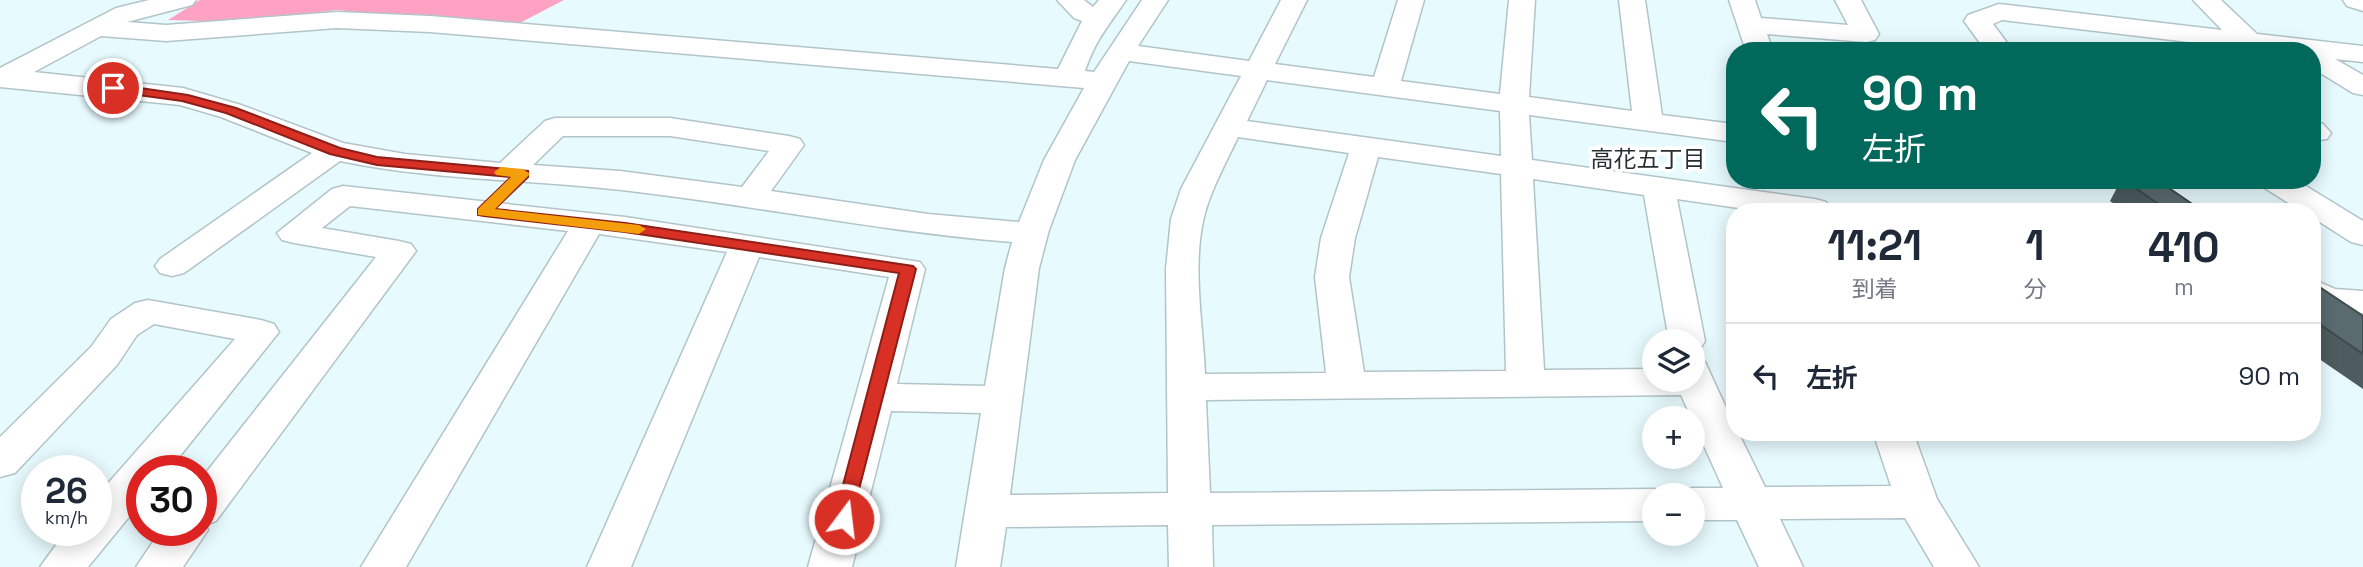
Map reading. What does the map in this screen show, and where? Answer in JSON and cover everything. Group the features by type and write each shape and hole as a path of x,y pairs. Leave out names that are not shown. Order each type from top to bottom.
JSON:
{"main road":[{"path":"2357,0 2363,3"}],"street":[{"path":"2,78 125,13 183,0"},
{"path":"1070,0 1083,13 1106,7"},
{"path":"93,28 166,33 326,21 430,24 1085,78 1120,52 1155,0"},
{"path":"1191,567 1183,269 1187,219 1197,189 1294,0"},
{"path":"1385,86 1411,0"},
{"path":"1522,0 1514,103 1527,384"},
{"path":"1632,0 1648,121"},
{"path":"1746,12 1866,34 1848,0"},
{"path":"2113,0 2140,29"},
{"path":"2206,0 2249,41"},
{"path":"978,567 1031,233 1070,133 1085,78 1080,45 1106,7"},
{"path":"1746,12 1757,42"},
{"path":"1993,42 1977,21 1999,12 2254,42"},
{"path":"2074,21 2094,42"},
{"path":"2182,33 2194,42"},
{"path":"1120,52 1726,132"},
{"path":"2321,52 2363,54"},
{"path":"2321,62 2363,87"},
{"path":"2,78 183,97 231,111 335,151 377,161 618,180 751,196 969,230 1031,233"},
{"path":"484,212 555,127 670,127 789,145 751,196"},
{"path":"1228,127 1659,187 1812,200"},
{"path":"1347,386 1332,277 1338,238 1366,146"},
{"path":"172,266 335,151"},
{"path":"1659,187 1685,329"},
{"path":"2289,189 2311,203"},
{"path":"217,489 399,251 294,233 343,196 589,223 908,269 830,567"},
{"path":"2321,209 2363,235"},
{"path":"383,567 589,223"},
{"path":"609,567 747,246"},
{"path":"2321,295 2363,302"},
{"path":"2321,296 2363,326"},
{"path":"0,462 104,356 124,327 148,310 261,332 157,455"},
{"path":"1186,387 1527,384 1642,379"},
{"path":"1700,392 1781,567"},
{"path":"876,397 1003,400"},
{"path":"1896,441 1917,502 1957,567"},
{"path":"112,508 126,492"},
{"path":"1705,504 1917,502"},
{"path":"986,511 1642,505"},
{"path":"62,567 80,546"},
{"path":"158,567 174,546"}],"shaded area":[{"path":"200,0 564,0 512,27 337,10 238,22 168,20"}],"building":[{"path":"2137,189 2170,189 2191,203 2157,203"},
{"path":"2321,288 2363,316 2363,354 2321,325"}],"slow traffic":[{"path":"501,172 523,174 484,212 639,229"}],"district":[{"name":"高花五丁目","path":"1648,159"}],"route":[{"path":"113,88 183,97 231,111 335,151 377,161 523,174 484,212 625,227 908,269 844,519"}]}
